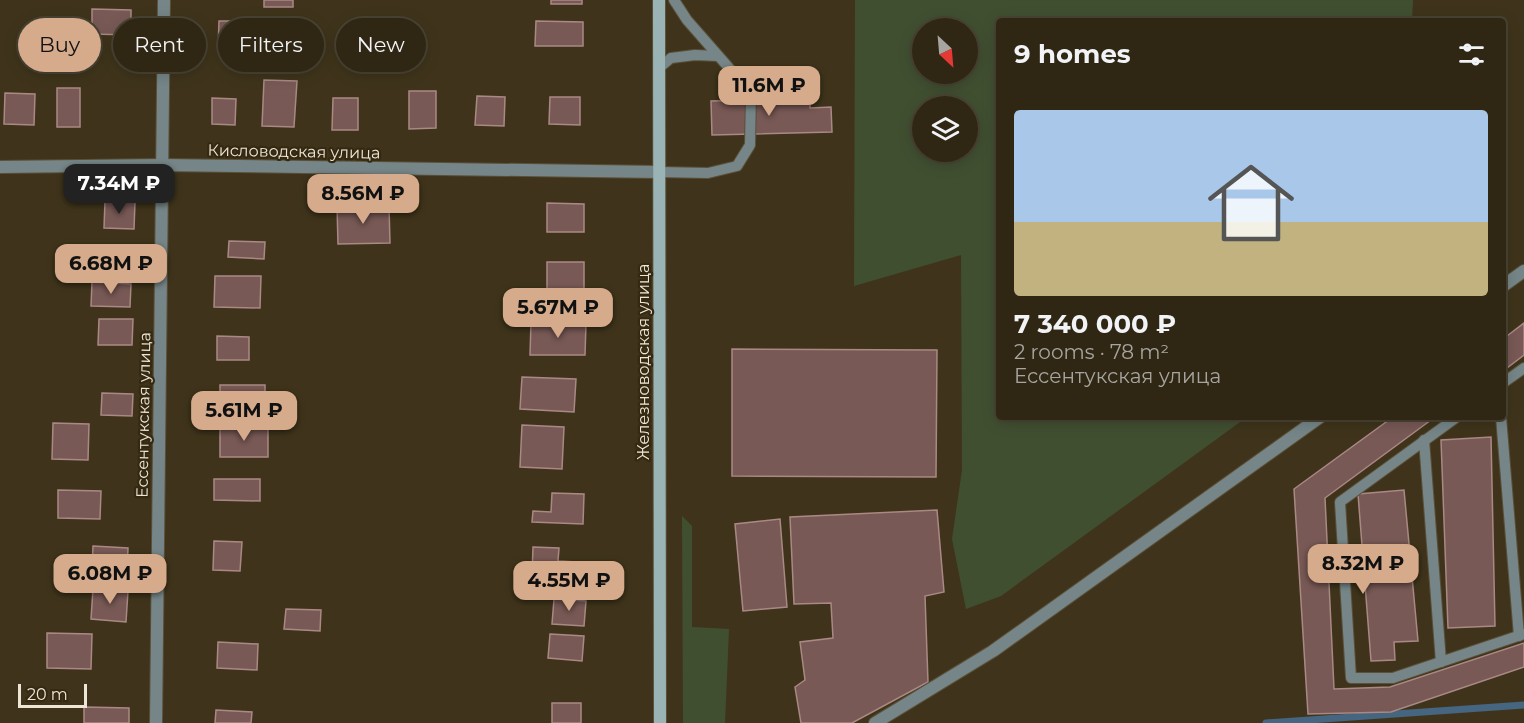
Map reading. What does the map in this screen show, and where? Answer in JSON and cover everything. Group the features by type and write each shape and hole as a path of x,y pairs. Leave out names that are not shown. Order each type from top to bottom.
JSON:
{"main road":[{"name":"Железноводская улица","path":"659,0 660,723"}],"street":[{"name":"Ессентукская улица","path":"156,723 164,0"},
{"name":"Кисловодская улица","path":"0,166 162,165 659,172"},
{"path":"1506,284 1524,271"},
{"path":"875,723 993,651 1316,420"}],"lane":[{"path":"659,172 708,173 737,166 750,145 751,93 687,20 674,0"},
{"path":"659,68 671,58 695,55 718,57"},
{"path":"1506,381 1524,368"},
{"path":"1452,420 1340,502 1351,678 1392,678 1522,635 1501,420"},
{"path":"1424,440 1441,662"}],"green space":[{"path":"855,0 1413,0 1412,18 996,18 996,420 1243,420 1001,596 966,609 952,539 962,470 961,255 854,286"},
{"path":"682,516 692,526 692,627 729,629 725,723 683,723"}],"building":[{"path":"264,0 293,0 293,7 264,7"},
{"path":"551,0 582,0 582,4 551,4"},
{"path":"92,9 131,10 131,18 113,18 113,35 101,34 101,18 92,18"},
{"path":"536,21 583,22 583,46 535,46"},
{"path":"264,80 297,81 294,127 262,126"},
{"path":"57,88 80,88 80,127 57,127"},
{"path":"409,91 436,91 436,128 409,129"},
{"path":"5,93 35,94 34,125 4,124"},
{"path":"477,96 505,97 504,126 475,125"},
{"path":"550,97 580,97 580,125 549,124"},
{"path":"212,98 236,99 235,125 212,124"},
{"path":"333,98 358,98 358,130 332,130"},
{"path":"810,99 810,108 831,107 832,132 712,135 711,101"},
{"path":"105,201 135,202 134,229 104,228"},
{"path":"547,203 584,204 584,232 547,232"},
{"path":"337,206 389,206 390,243 338,244"},
{"path":"229,241 265,242 264,259 228,257"},
{"path":"547,262 584,262 584,293 547,294"},
{"path":"215,276 261,276 260,308 214,307"},
{"path":"92,282 131,284 130,307 91,306"},
{"path":"99,319 133,319 132,345 98,345"},
{"path":"531,322 586,323 585,355 530,355"},
{"path":"1524,323 1524,355 1506,369 1506,337"},
{"path":"217,336 249,337 249,360 217,360"},
{"path":"732,349 937,350 936,477 732,476"},
{"path":"522,377 576,379 574,412 520,409"},
{"path":"220,385 265,385 265,410 220,410"},
{"path":"102,393 133,394 132,416 101,415"},
{"path":"1389,420 1431,420 1325,498 1334,689 1390,687 1524,643 1524,667 1391,712 1308,714 1294,489"},
{"path":"53,423 89,424 88,460 52,459"},
{"path":"522,425 564,427 562,469 520,467"},
{"path":"220,426 268,427 268,457 220,457"},
{"path":"1491,437 1495,626 1448,628 1441,440"},
{"path":"214,479 260,479 260,501 214,500"},
{"path":"58,490 101,491 100,519 58,518"},
{"path":"1404,490 1418,641 1394,642 1395,660 1371,661 1358,494"},
{"path":"552,493 584,494 583,524 532,522 533,511 551,512"},
{"path":"937,510 944,592 925,596 928,682 852,723 801,723 795,687 805,680 800,642 833,638 831,603 794,604 790,517"},
{"path":"780,519 787,607 743,611 735,524"},
{"path":"214,541 242,542 240,571 213,570"},
{"path":"93,546 128,548 127,572 92,570"},
{"path":"533,547 559,548 558,561 576,562 575,577 532,576"},
{"path":"93,589 128,591 126,622 91,619"},
{"path":"554,599 586,601 584,626 552,624"},
{"path":"286,609 321,610 320,631 284,629"},
{"path":"47,633 92,634 91,669 47,668"},
{"path":"550,634 584,636 582,661 548,658"},
{"path":"218,642 258,644 257,670 217,668"},
{"path":"552,703 581,703 581,723 552,723"},
{"path":"84,707 129,708 129,723 84,723"},
{"path":"216,710 252,712 251,723 215,723"}],"waterway":[{"path":"1266,723 1524,705"}]}
